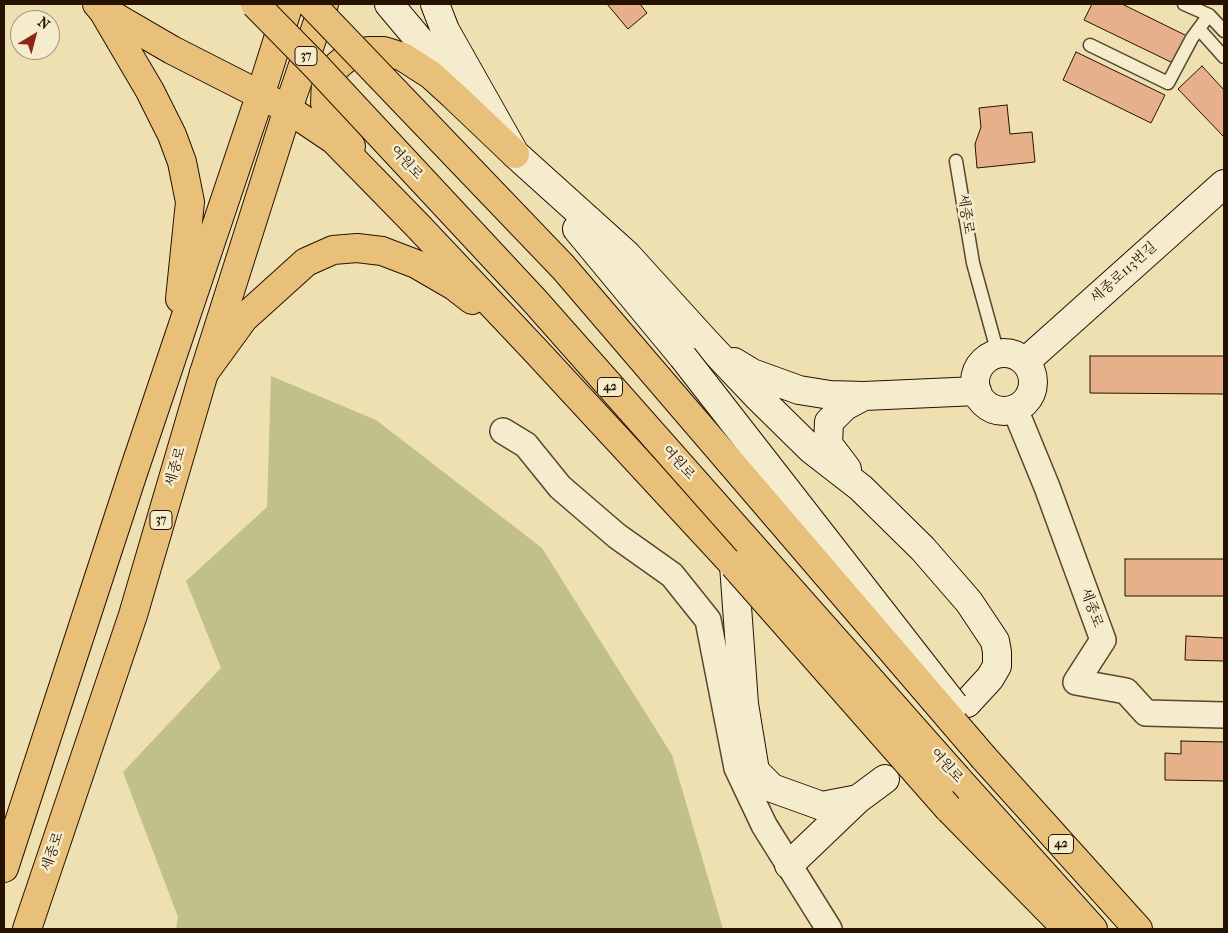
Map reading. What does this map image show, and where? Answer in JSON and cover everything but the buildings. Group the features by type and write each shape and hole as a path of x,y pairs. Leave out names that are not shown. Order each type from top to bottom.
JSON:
{"main road":[{"name":"여원로","path":"255,4 315,65 534,300 1093,929"},
{"path":"4,868 289,4"},
{"name":"42","path":"311,4 563,267 984,758 1138,929"},
{"name":"세종로","path":"27,929 133,615 204,373 288,109 324,4"},
{"path":"100,7 172,50 288,109 334,140 536,351 734,566 948,808 1067,929"},
{"path":"100,7 154,100 172,135 182,162 190,202 175,348"},
{"path":"418,226 343,136 331,118 325,103 326,81 337,66 350,55 369,51 384,51 411,62 431,75 453,94 515,154"},
{"path":"204,373 244,318 306,262 333,250 357,248 382,251 416,264 454,286 536,351"}],"street":[{"path":"389,4 683,357 967,722 984,758"},
{"path":"435,4 445,30 515,154 627,255 756,395 812,450 861,488 924,549 969,602 995,641 997,666 990,678 967,703"},
{"name":"세종로113번길","path":"1025,362 1224,184"},
{"path":"708,345 752,373 799,390 830,395 864,396 977,391"},
{"path":"1008,353 1017,356 1025,362 1033,378 1029,396 1023,404 1015,409 1006,411 996,410 988,406 981,399 975,382 977,372 989,357 1008,353"},
{"path":"861,488 828,444 829,422 845,406 864,396"},
{"name":"세종로","path":"1015,409 1047,487 1103,640 1076,682 1126,691 1146,713 1224,715"},
{"path":"503,431 526,445 560,487 616,536 672,575 708,620 737,768 764,825 829,929"},
{"path":"734,566 744,704 764,825"},
{"path":"755,771 772,788 822,806 858,799"},
{"path":"789,865 858,799 886,779"}],"lane":[{"path":"1184,4 1209,15 1224,30"},
{"path":"1090,45 1168,83 1192,38 1209,15"},
{"path":"1199,29 1224,57"},
{"name":"세종로","path":"956,161 973,263 998,354"}],"green space":[{"path":"271,376 376,420 542,548 672,755 723,929 176,929 178,917 123,772 221,668 186,581 267,507"}]}
